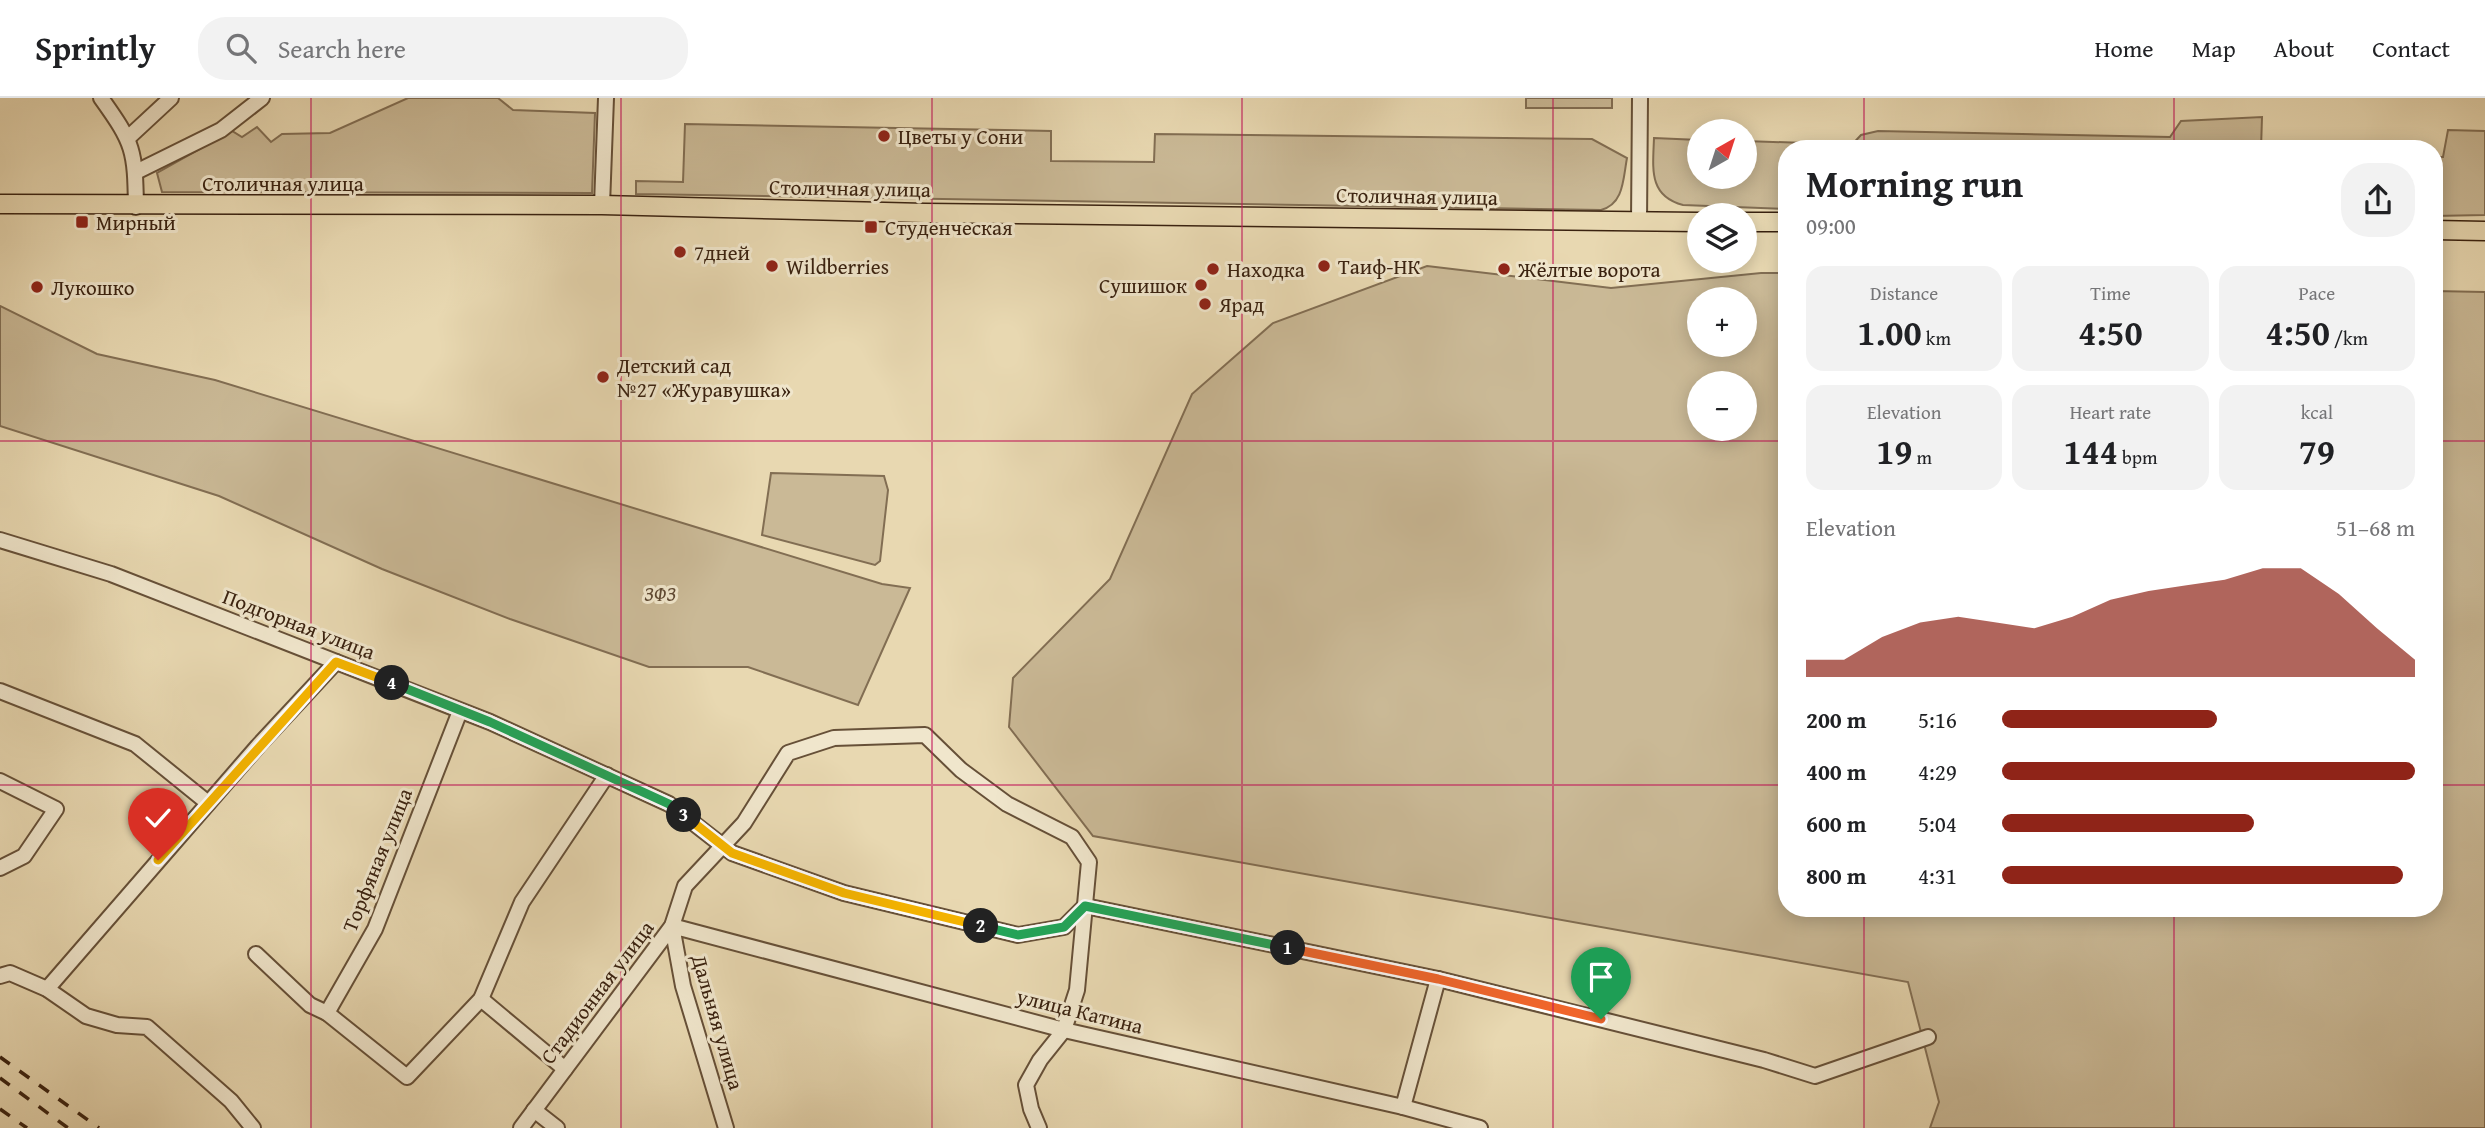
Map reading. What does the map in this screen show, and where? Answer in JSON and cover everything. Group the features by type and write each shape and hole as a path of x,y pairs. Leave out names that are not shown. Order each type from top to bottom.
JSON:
{"main road":[{"name":"Столичная улица","path":"0,204 136,207 602,205 925,213 1687,222"},
{"path":"1757,222 1778,222"},
{"path":"2443,230 2485,231"}],"street":[{"path":"101,98 129,137 136,172 136,207"},
{"path":"129,137 171,98"},
{"path":"136,172 221,130 262,98"},
{"path":"602,205 606,98"},
{"path":"1639,222 1640,98"},
{"name":"Подгорная улица","path":"1,544 111,574 460,711 669,804 732,853 844,893 1018,935 1064,927 1085,906"},
{"path":"47,989 208,803 336,662"},
{"path":"0,691 135,744 208,803"},
{"name":"Торфяная улица","path":"327,1013 375,929 460,711"},
{"name":"Стадионная улица","path":"521,1128 672,926 685,886 722,844 744,824 788,753 834,738 925,735 961,770 1006,804 1072,838 1089,862 1085,906"},
{"path":"256,954 310,1005 327,1013 407,1077 481,999 522,902 607,775"},
{"path":"0,781 56,809 24,856 0,868"},
{"path":"1039,1128 1031,1109 1026,1085 1040,1060 1064,1030 1077,990 1085,906 1438,979 1764,1060 1815,1076 1928,1037"},
{"name":"улица Катина","path":"672,926 1064,1030 1403,1107 1480,1128"},
{"name":"Дальняя улица","path":"672,926 683,986 726,1128"},
{"path":"0,976 9,973 47,989 86,1016 117,1025 147,1027 231,1101 253,1128"},
{"path":"1403,1107 1438,979"},
{"path":"481,999 565,1069"},
{"path":"534,1110 557,1128"}],"green space":[{"path":"408,98 498,98 513,110 595,113 592,193 162,192 157,173 232,131 242,137 257,127 271,142 282,134 330,133"},
{"path":"1526,98 1612,98 1612,108 1526,108"},
{"path":"2262,117 2261,140 1856,140 1861,135 1878,131 2170,137 2181,121"},
{"path":"685,124 1051,131 1051,161 1154,162 1155,134 1592,139 1627,158 1618,196 1609,207 1601,210 636,194 636,181 683,182"},
{"path":"2448,130 2485,131 2485,215 2443,216 2443,157"},
{"path":"1654,138 1687,139 1687,189 1757,189 1757,141 1778,142 1778,209 1757,208 1757,203 1683,205 1664,195 1655,179"},
{"path":"1427,266 1611,288 1778,273 1778,917 2443,917 2443,291 2485,292 2485,1128 1930,1128 1939,1102 1908,982 1093,836 1009,727 1013,678 1110,579 1192,394 1273,323"},
{"name":"ЗФЗ","path":"0,306 97,354 215,380 882,584 910,588 858,705 748,667 649,667 510,619 382,569 219,496 0,426"},
{"path":"771,473 884,476 888,490 880,561 875,565 762,535"}],"railway":[{"path":"0,1057 99,1128"},
{"path":"0,1078 68,1128"},
{"path":"0,1109 27,1128"}],"place":[{"name":"Цветы у Сони","path":"884,136"},
{"name":"Мирный","path":"82,222"},
{"name":"Студенческая","path":"871,227"},
{"name":"7дней","path":"680,252"},
{"name":"Wildberries","path":"772,266"},
{"name":"Таиф-НК","path":"1324,266"},
{"name":"Находка","path":"1213,269"},
{"name":"Жёлтые ворота","path":"1504,269"},
{"name":"Сушишок","path":"1201,285"},
{"name":"Лукошко","path":"37,287"},
{"name":"Ярад","path":"1205,304"},
{"name":"Детский сад №27 «Журавушка»","path":"603,377"}],"route":[{"path":"158,860 336,662 490,722 669,804 732,853 844,893 1018,935 1064,927 1085,906 1438,979 1601,1019"}]}
